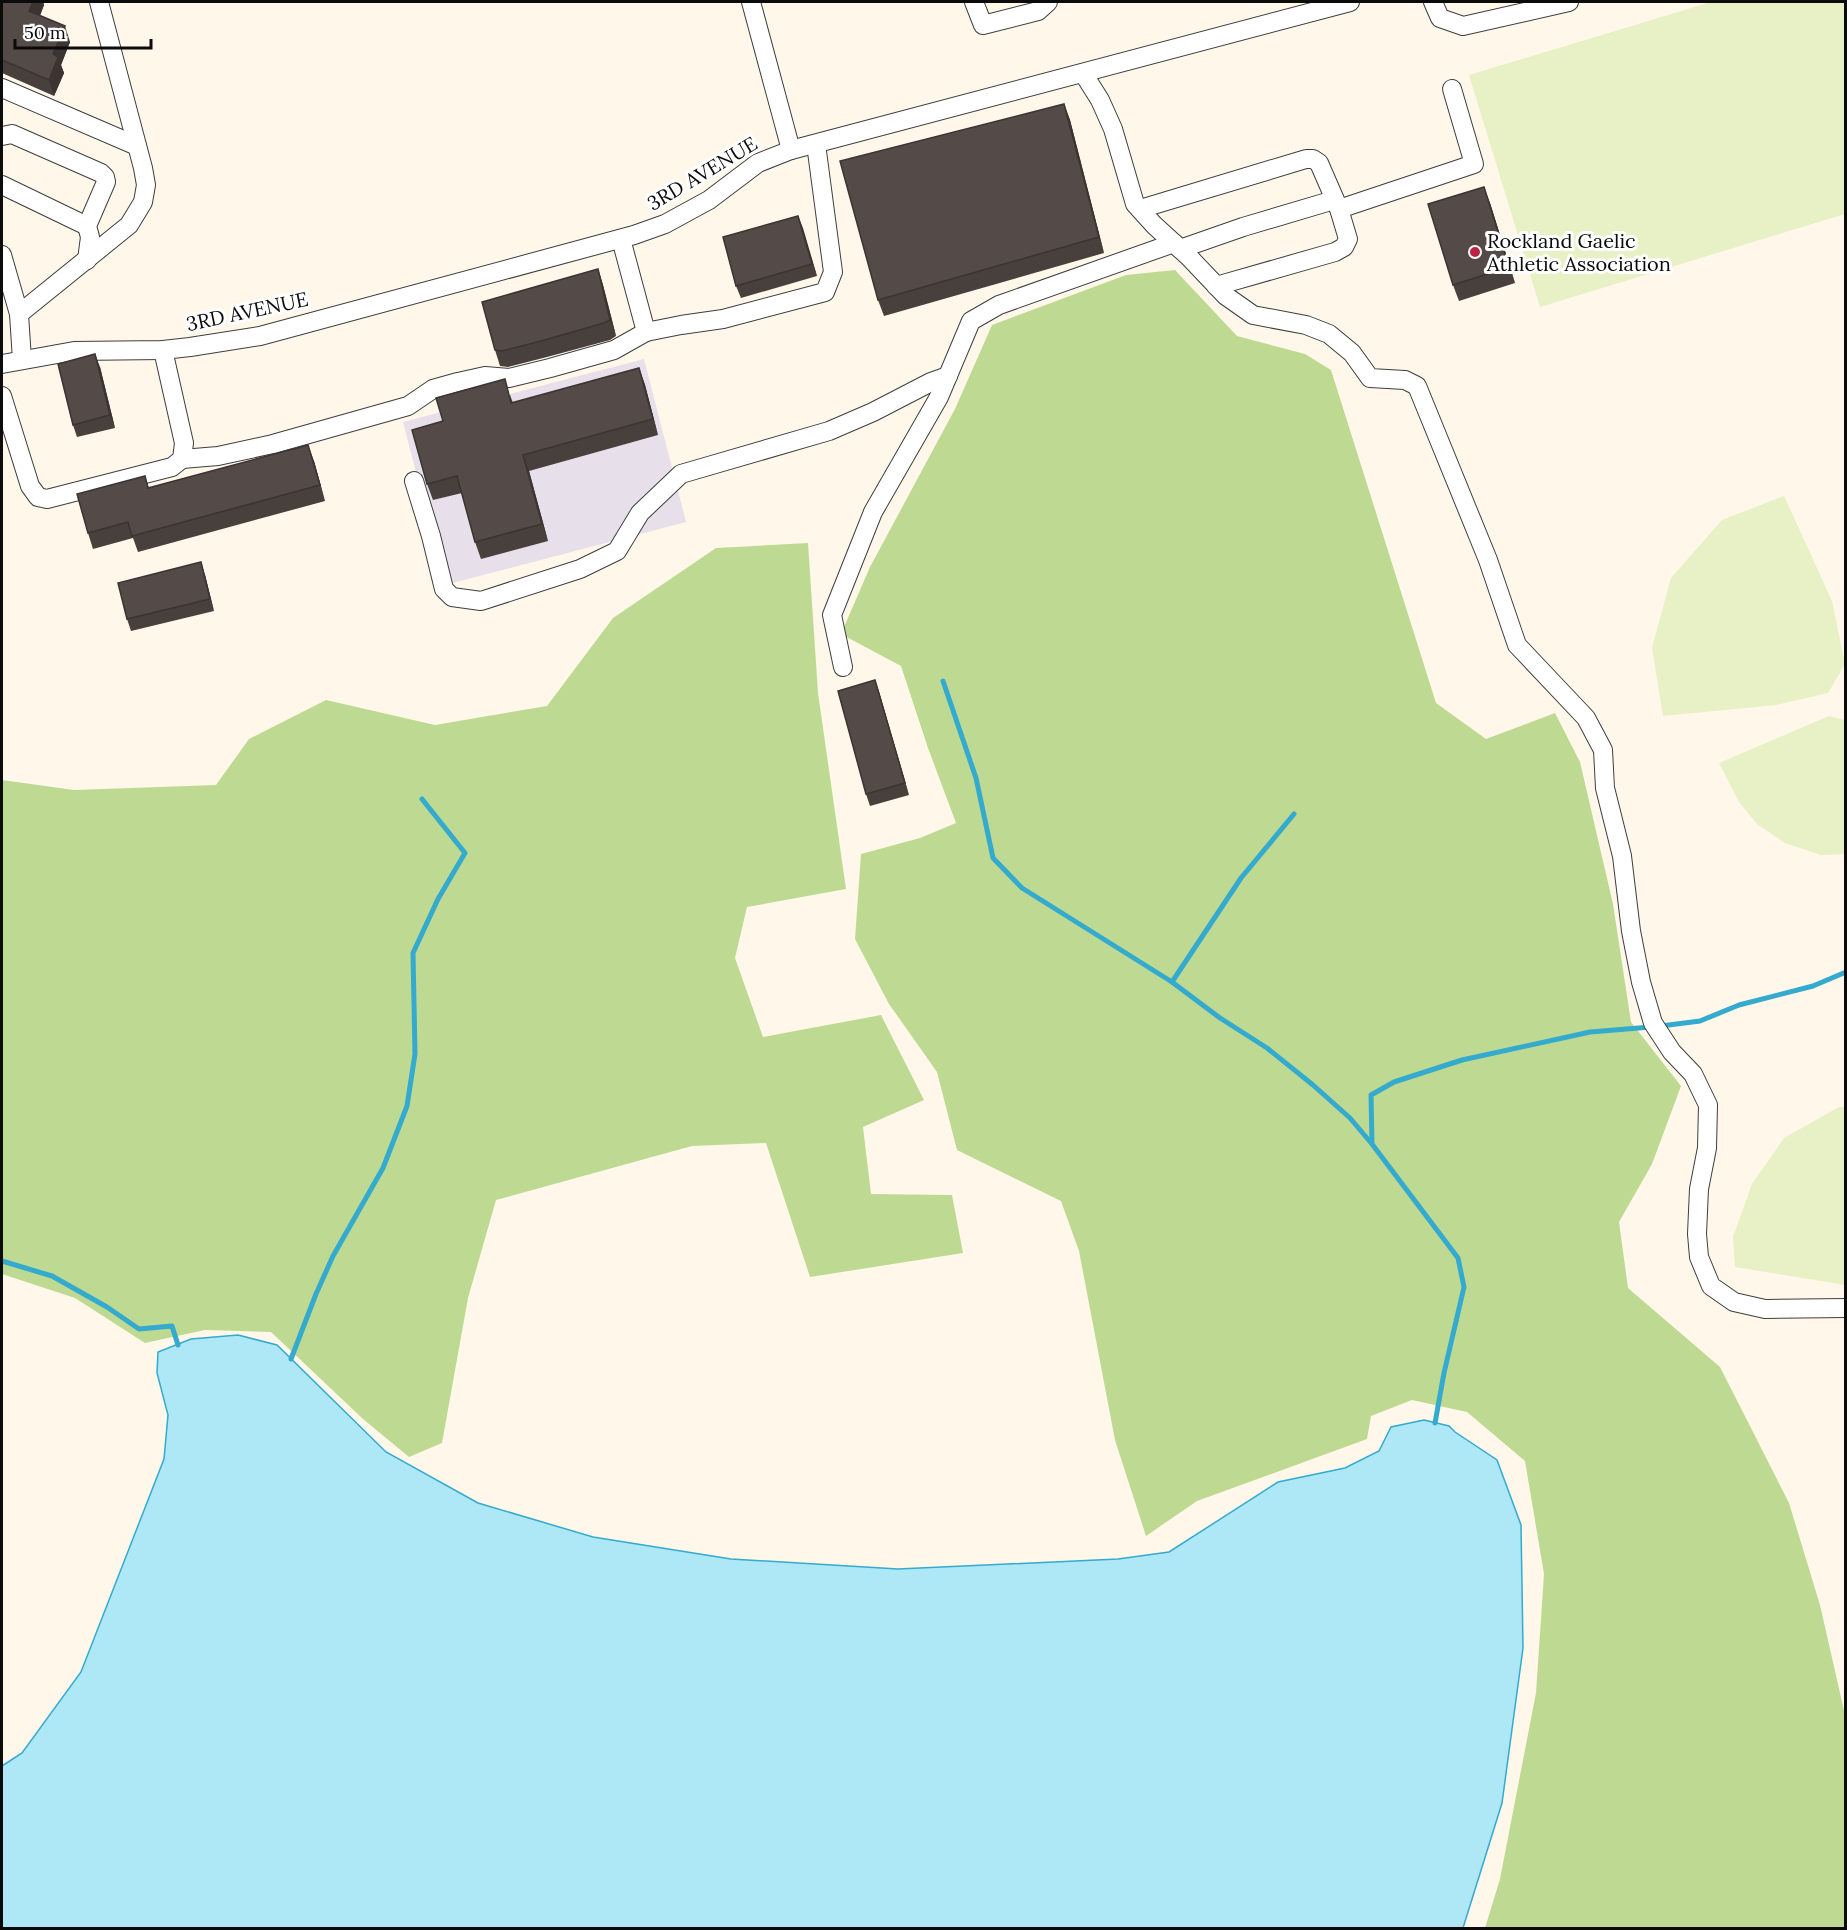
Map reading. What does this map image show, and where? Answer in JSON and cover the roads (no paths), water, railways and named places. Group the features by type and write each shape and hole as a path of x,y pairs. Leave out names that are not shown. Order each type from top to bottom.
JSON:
{"street":[{"path":"19,314 129,225 143,202 145,177 99,2"},
{"path":"751,2 790,150"},
{"path":"974,2 983,25 1038,11 1048,2"},
{"name":"3RD AVENUE","path":"2,364 74,351 163,350 260,336 621,239 665,224 709,200 758,163 790,150 1350,2"},
{"path":"1433,2 1440,18 1463,26 1569,2"},
{"path":"1083,73 1100,100 1113,129 1136,204 1154,225 1226,296 1253,315 1306,325 1329,334 1352,353 1370,378 1404,380 1417,386 1488,560 1517,645 1586,718 1603,750 1605,788 1622,856 1631,931 1650,1013 1653,1023 1672,1052 1693,1074 1708,1105 1707,1148 1699,1189 1697,1234 1699,1257 1711,1286 1734,1302 1765,1310 1845,1308"},
{"path":"2,88 137,146"},
{"path":"843,667 832,615 873,512 939,397 971,321 999,305 1177,246 1336,205 1474,164 1452,90"},
{"path":"2,136 12,134 101,172 105,177 106,182 87,226 90,237 87,260"},
{"path":"2,396 30,486 38,496 47,499 172,467 182,459 218,456 273,444 408,406 433,389 458,382 484,376 509,378 550,368 614,350 646,332 723,319 825,292 833,272 816,144"},
{"path":"1140,208 1306,159 1313,159 1319,163 1348,239 1344,247 1324,255 1216,286"},
{"path":"2,185 87,226"},
{"path":"621,239 646,332"},
{"path":"2,255 19,314 22,360"},
{"path":"163,350 184,443 182,459"},
{"path":"414,481 444,589 452,597 481,601 580,569 617,551 640,513 681,474 829,430 948,376"}],"water":[{"path":"238,1335 277,1345 386,1452 478,1503 593,1537 731,1559 898,1569 1118,1559 1169,1552 1278,1482 1345,1468 1379,1451 1391,1427 1424,1420 1449,1426 1497,1460 1521,1525 1523,1648 1502,1803 1463,1928 2,1928 2,1766 22,1753 81,1672 164,1459 168,1415 157,1373 158,1352 191,1339"}],"waterway":[{"path":"943,681 976,778 993,858 1022,888 1172,982"},
{"path":"291,1359 333,1256 383,1168 407,1106 415,1054 413,953 438,899 465,853 422,799"},
{"path":"1294,814 1241,878 1172,982 1220,1018 1267,1048 1313,1085 1350,1118 1372,1144"},
{"path":"1661,1026 1700,1021 1739,1005 1813,986 1846,972"},
{"path":"1435,1423 1464,1287 1458,1258 1372,1144 1371,1095 1394,1082 1462,1060 1590,1032 1651,1027"},
{"path":"2,1261 52,1276 107,1307 139,1329 172,1326 178,1345"}],"place":[{"name":"Rockland Gaelic Athletic Association","path":"1475,252"}]}
